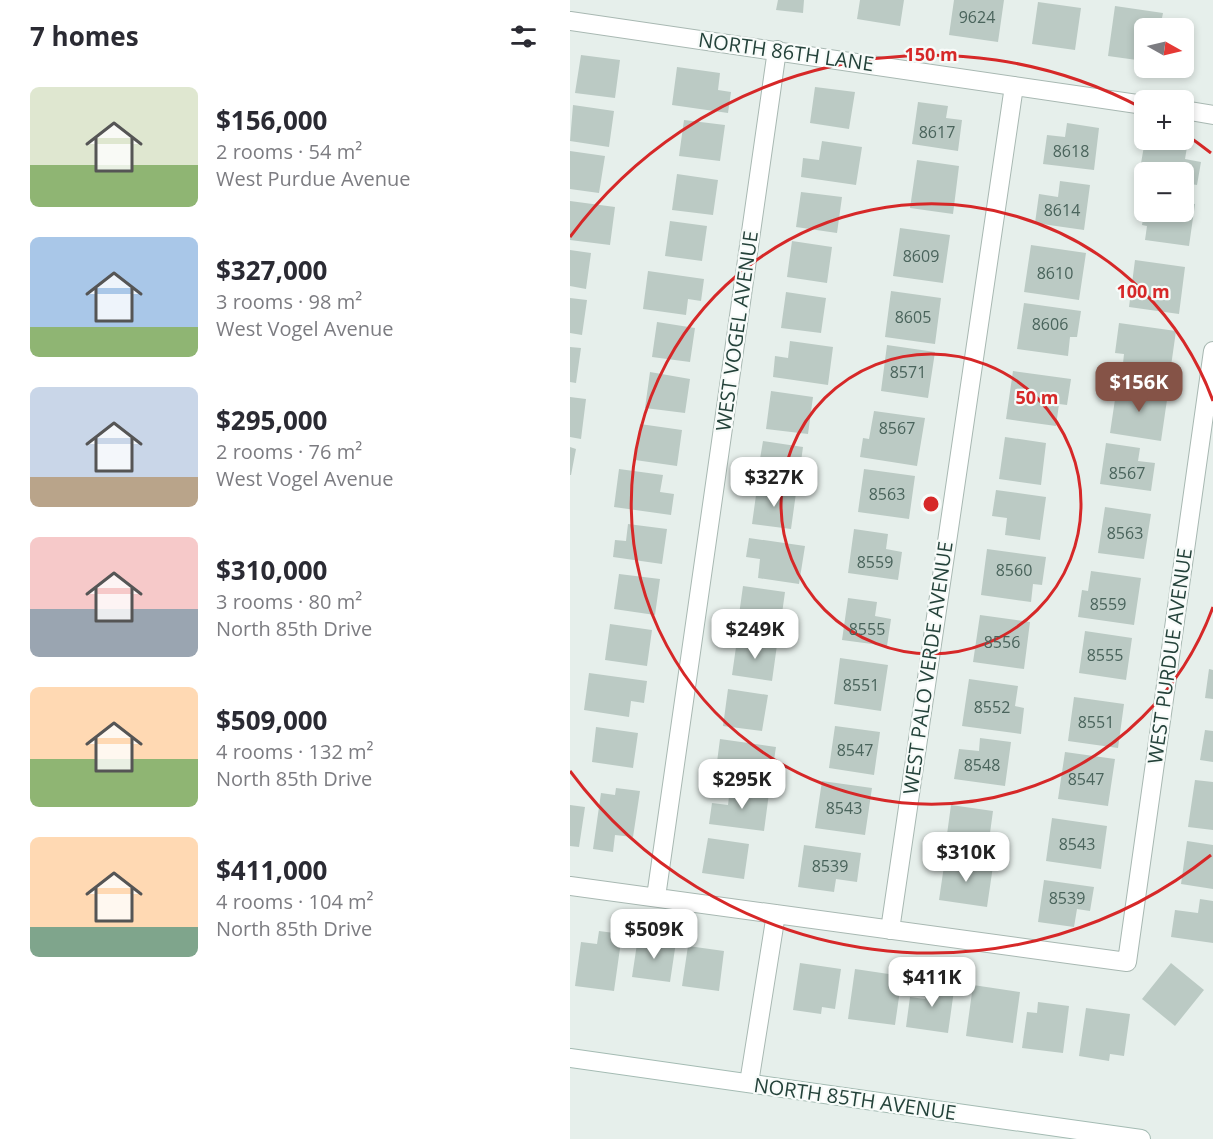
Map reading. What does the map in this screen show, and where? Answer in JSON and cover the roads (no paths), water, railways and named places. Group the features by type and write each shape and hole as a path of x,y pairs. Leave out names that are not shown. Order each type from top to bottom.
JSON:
{"street":[{"name":"NORTH 86TH LANE","path":"570,21 1134,104"},
{"name":"WEST VOGEL AVENUE","path":"656,897 777,50"},
{"name":"WEST PALO VERDE AVENUE","path":"890,930 1014,86"},
{"path":"1194,112 1213,115"},
{"name":"WEST PURDUE AVENUE","path":"890,930 1127,962 1213,351"},
{"path":"570,886 890,930"},
{"path":"749,1083 776,914"},
{"name":"NORTH 85TH AVENUE","path":"570,1058 1141,1139"}]}
